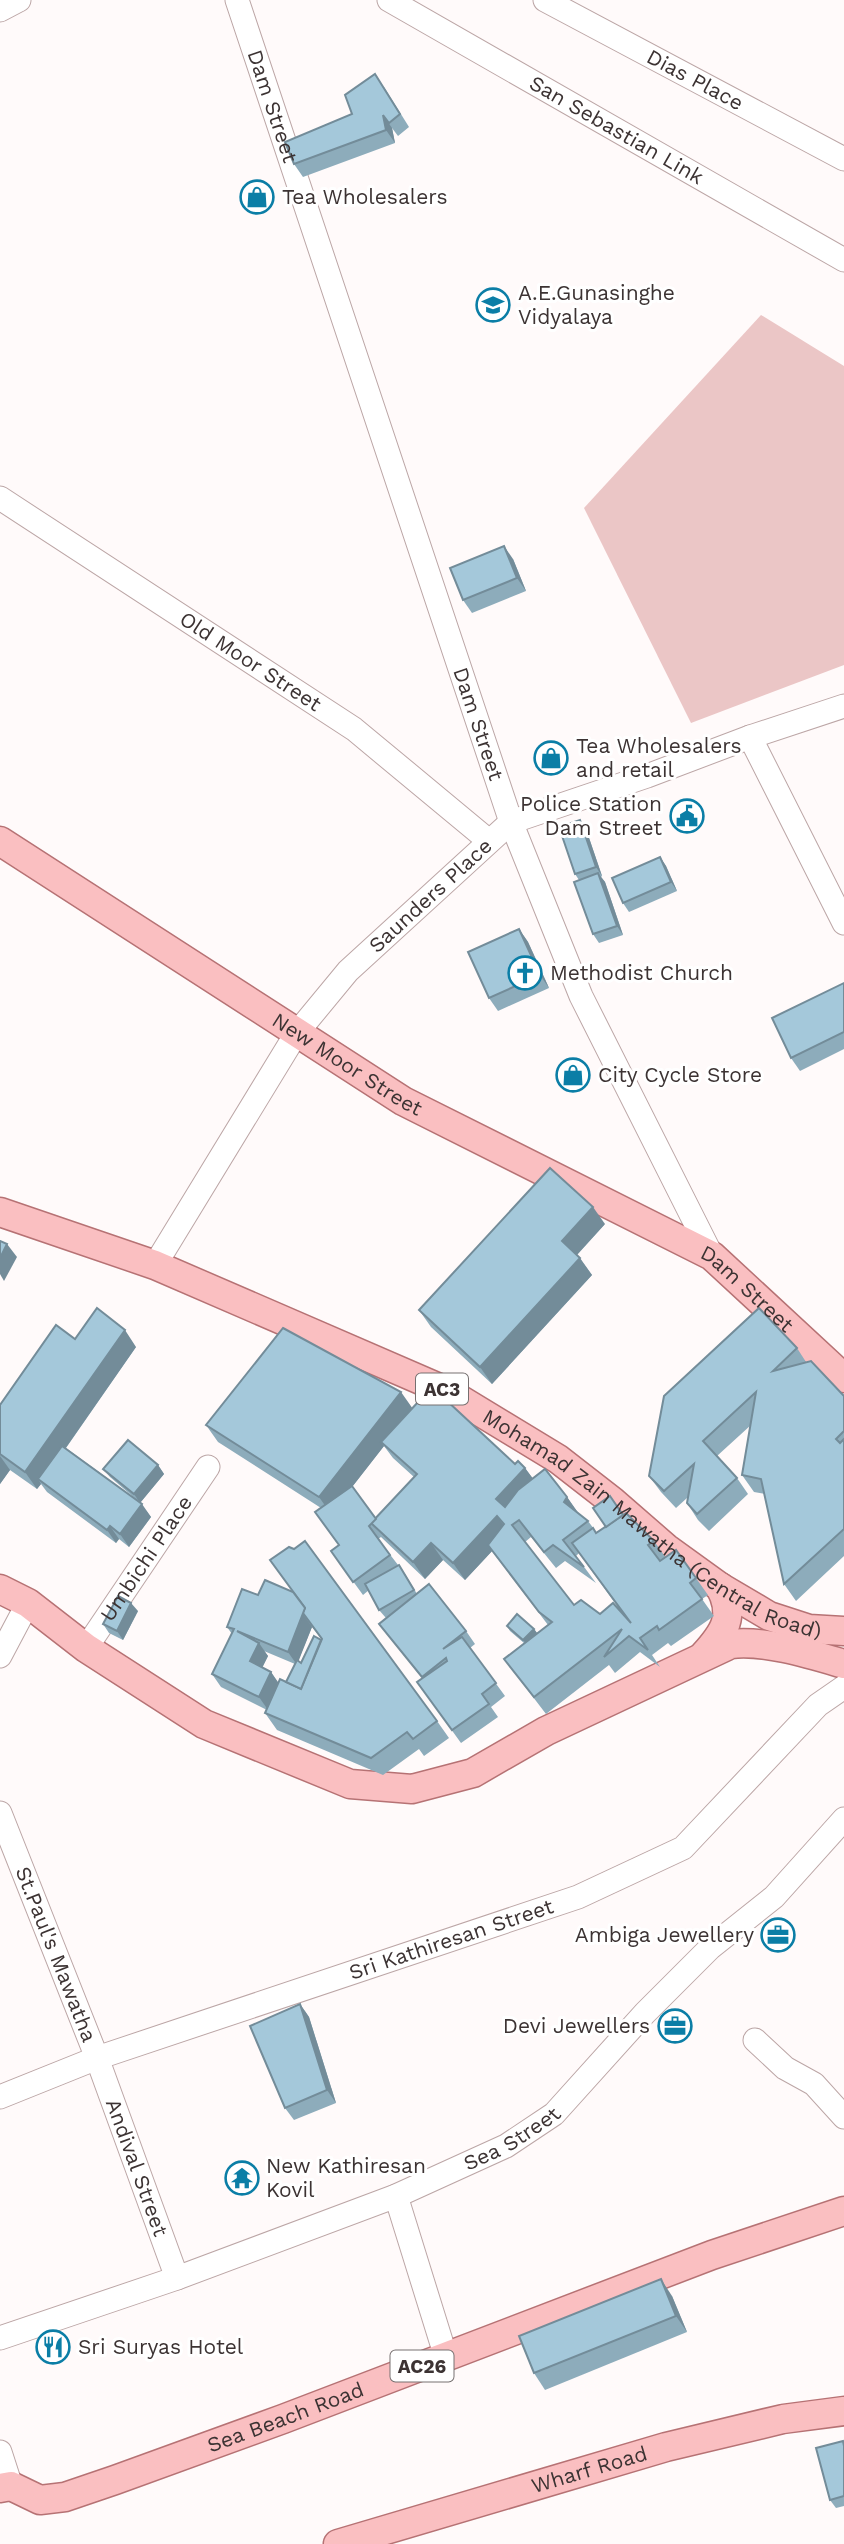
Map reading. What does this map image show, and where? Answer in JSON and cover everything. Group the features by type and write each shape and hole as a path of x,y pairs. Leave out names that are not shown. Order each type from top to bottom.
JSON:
{"main road":[{"name":"New Moor Street","path":"0,841 403,1101 712,1256"},
{"name":"Mohamad Zain Mawatha (Central Road)","path":"0,1212 155,1265 446,1391 558,1459 666,1548 720,1587 769,1616 809,1629 844,1631"},
{"name":"Dam Street","path":"712,1256 844,1378"},
{"path":"701,1659 720,1639 727,1619 728,1604 720,1587"},
{"path":"0,1589 28,1603 86,1648 204,1724 350,1784 412,1789 473,1773 546,1731 730,1644 746,1642 844,1664"},
{"name":"Sea Beach Road","path":"6,2487 40,2500 65,2497 284,2419 712,2255 844,2211"},
{"name":"Wharf Road","path":"338,2544 666,2447 783,2419 844,2411"}],"street":[{"path":"0,10 19,0"},
{"name":"Dam Street","path":"237,0 511,822 581,996 712,1256"},
{"name":"San Sebastian Link","path":"389,0 844,260"},
{"name":"Dias Place","path":"545,0 844,159"},
{"name":"Old Moor Street","path":"0,498 354,729 489,841"},
{"name":"Saunders Place","path":"155,1265 296,1034 348,971 511,822 844,706"},
{"path":"750,737 844,923"},
{"name":"Umbichi Place","path":"86,1648 208,1467"},
{"path":"0,1656 28,1603"},
{"name":"Sri Kathiresan Street","path":"0,2097 97,2057 578,1897 683,1848 818,1705 844,1687"},
{"name":"Sea Street","path":"0,2338 177,2278 396,2196 506,2146 555,2114 645,2013 710,1948 774,1897 844,1819"},
{"name":"St.Paul's Mawatha","path":"3,1827 97,2057"},
{"path":"755,2040 785,2068 814,2084 844,2118"},
{"name":"Andival Street","path":"97,2057 177,2278"},
{"path":"396,2196 446,2357"},
{"path":"0,2452 6,2487"}],"shaded area":[{"path":"761,315 844,366 844,665 691,723 584,508"}],"building":[{"path":"375,74 400,114 389,123 383,115 386,130 294,164 285,142 352,114 345,95"},
{"path":"504,546 517,578 463,600 450,568"},
{"path":"580,820 596,867 575,874 559,827"},
{"path":"660,857 671,882 623,903 612,878"},
{"path":"598,873 617,926 593,934 574,882"},
{"path":"519,929 540,975 489,998 468,952"},
{"path":"844,983 844,1032 791,1058 772,1018"},
{"path":"550,1168 593,1207 562,1241 580,1258 480,1367 419,1310"},
{"path":"0,1241 7,1244 0,1258"},
{"path":"97,1308 125,1330 25,1472 0,1454 0,1405 56,1325 75,1339"},
{"path":"759,1308 797,1348 773,1371 811,1361 844,1396 844,1431 836,1439 840,1443 844,1439 844,1529 784,1584 761,1479 742,1475 756,1392 703,1441 737,1478 697,1514 687,1503 694,1464 664,1491 649,1476 664,1396"},
{"path":"283,1328 401,1392 319,1497 206,1425"},
{"path":"432,1387 515,1464 518,1461 525,1468 496,1499 505,1507 518,1490 545,1469 567,1497 564,1502 588,1521 563,1540 584,1567 553,1545 544,1552 519,1520 512,1525 574,1605 581,1600 600,1614 613,1603 631,1623 572,1543 593,1528 596,1533 626,1513 654,1541 648,1545 660,1561 676,1550 696,1578 690,1583 702,1599 659,1630 657,1626 640,1638 648,1650 629,1636 604,1657 622,1629 534,1697 504,1659 552,1622 539,1612 488,1545 504,1524 497,1516 453,1563 431,1543 413,1562 371,1523 417,1474 381,1442"},
{"path":"128,1440 158,1465 134,1494 103,1469"},
{"path":"62,1446 142,1504 120,1534 110,1526 107,1530 38,1479"},
{"path":"352,1486 376,1519 369,1526 390,1555 353,1582 331,1551 339,1545 315,1512"},
{"path":"610,1496 623,1515 606,1527 593,1508"},
{"path":"305,1541 437,1721 413,1739 407,1732 371,1758 265,1713 280,1679 301,1689 322,1639 303,1613 305,1608 270,1560 289,1547 294,1549"},
{"path":"399,1565 414,1590 379,1610 365,1584"},
{"path":"265,1580 293,1592 305,1608 288,1652 237,1631 259,1643 250,1661 271,1672 259,1697 212,1674 234,1629 227,1627 242,1589 258,1595"},
{"path":"429,1584 466,1631 443,1649 462,1637 496,1683 482,1694 489,1704 452,1730 417,1682 447,1661 446,1658 422,1677 379,1624"},
{"path":"118,1596 131,1603 117,1631 103,1624"},
{"path":"517,1614 534,1629 523,1640 507,1626"},
{"path":"314,1636 321,1640 301,1689 286,1682 297,1660 301,1663"},
{"path":"300,2004 327,2090 285,2108 250,2026"},
{"path":"661,2279 676,2316 534,2373 519,2336"},
{"path":"843,2441 844,2496 830,2500 816,2448"}],"place":[{"name":"Tea Wholesalers","path":"257,197"},
{"name":"A.E.Gunasinghe Vidyalaya","path":"493,305"},
{"name":"Tea Wholesalers and retail","path":"551,758"},
{"name":"Police Station Dam Street","path":"687,816"},
{"name":"Methodist Church","path":"525,973"},
{"name":"City Cycle Store","path":"573,1075"},
{"name":"Ambiga Jewellery","path":"778,1935"},
{"name":"Devi Jewellers","path":"675,2026"},
{"name":"New Kathiresan Kovil","path":"242,2178"},
{"name":"Sri Suryas Hotel","path":"53,2347"}]}
